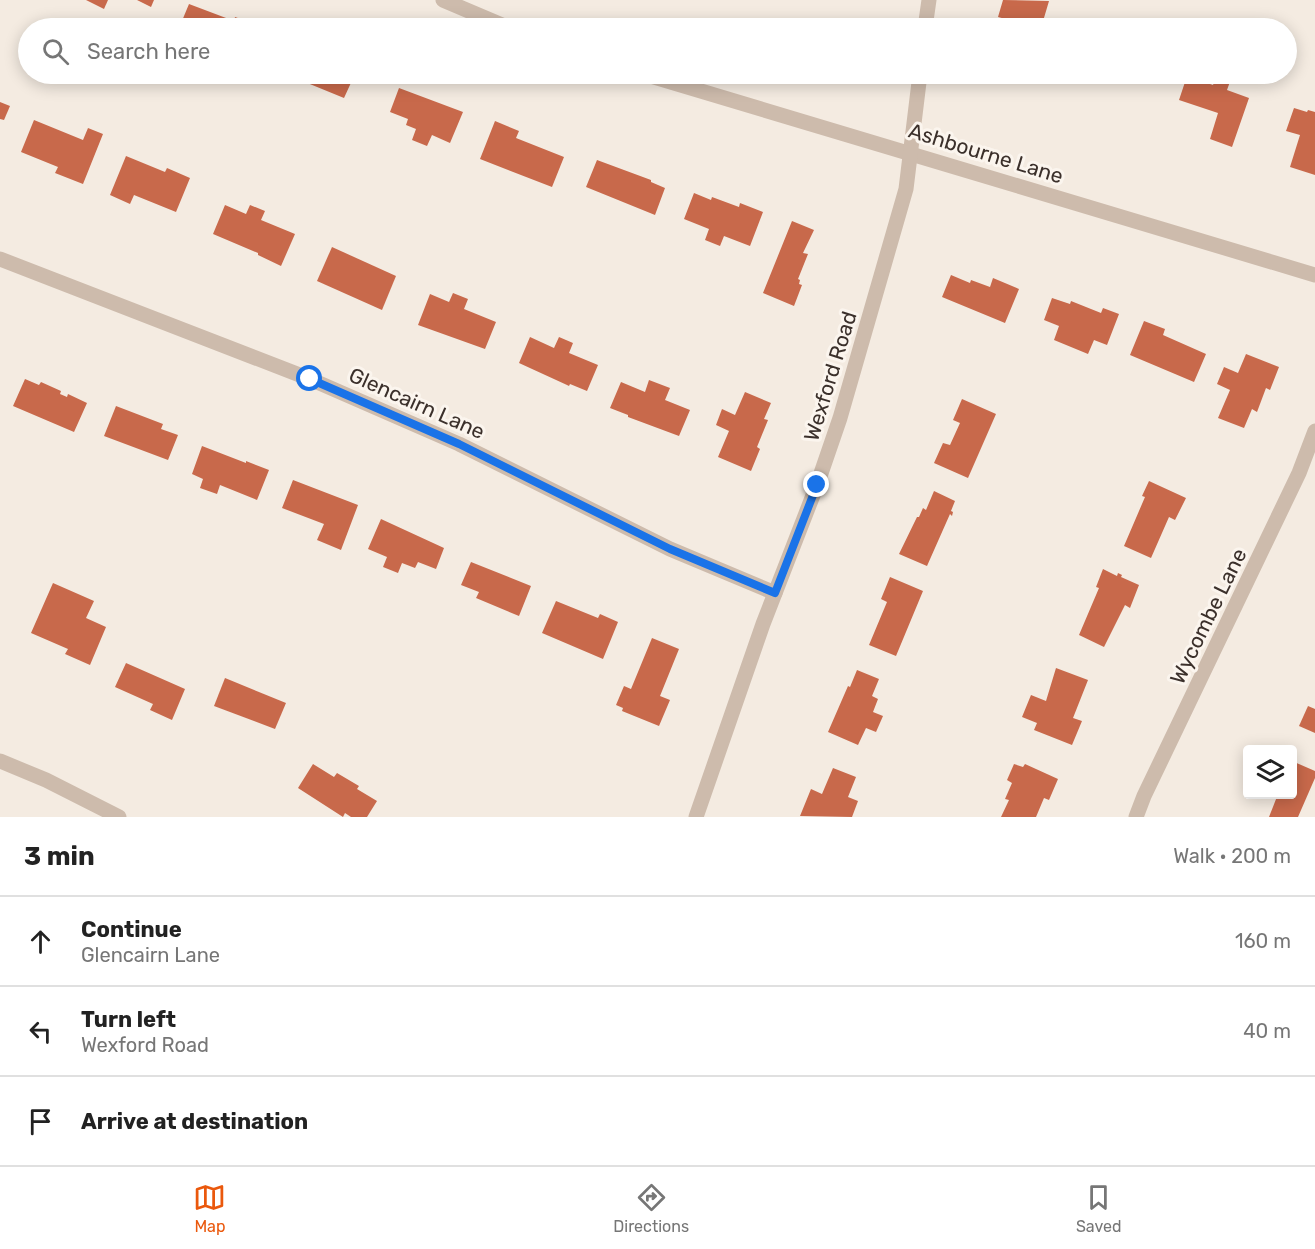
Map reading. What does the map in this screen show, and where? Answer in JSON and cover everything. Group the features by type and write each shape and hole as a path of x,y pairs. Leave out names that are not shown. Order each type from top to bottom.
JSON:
{"street":[{"path":"443,0 485,18"},
{"path":"926,18 929,0"},
{"name":"Ashbourne Lane","path":"678,84 1315,275"},
{"name":"Wexford Road","path":"696,817 840,418 906,189 919,84"},
{"name":"Glencairn Lane","path":"0,259 310,379 459,444 670,549 775,593"},
{"name":"Wycombe Lane","path":"1136,817 1299,473 1315,431"},
{"path":"0,761 46,780 119,817"}],"building":[{"path":"86,0 108,0 104,9"},
{"path":"137,0 154,0 151,7"},
{"path":"1003,0 1049,1 1044,18 998,17"},
{"path":"189,4 226,18 183,18"},
{"path":"310,84 350,84 344,98"},
{"path":"1184,84 1229,84 1227,90 1249,98 1232,147 1210,139 1218,113 1179,100"},
{"path":"399,88 463,112 450,143 432,135 427,146 412,140 416,129 406,125 408,119 390,112"},
{"path":"0,102 10,106 4,120 0,119"},
{"path":"1294,108 1315,112 1315,175 1290,167 1300,135 1286,131"},
{"path":"34,120 83,140 88,128 103,134 83,184 55,173 58,167 21,152"},
{"path":"495,121 519,131 516,138 564,157 552,187 480,159"},
{"path":"126,156 165,172 167,168 190,178 176,212 134,195 130,204 110,195"},
{"path":"597,160 651,180 665,188 655,215 586,187"},
{"path":"694,193 739,207 740,203 763,212 750,246 724,236 720,246 705,240 709,229 684,219"},
{"path":"225,205 246,214 250,205 265,211 261,220 295,234 281,266 258,253 213,234"},
{"path":"792,221 814,230 803,253 808,254 798,279 799,284 802,285 794,306 763,293"},
{"path":"332,247 396,276 382,310 317,281"},
{"path":"951,275 970,283 971,280 990,287 993,278 1019,289 1005,323 942,297"},
{"path":"453,293 468,299 464,309 496,322 485,349 418,325 430,294 449,302"},
{"path":"1052,298 1070,304 1071,301 1101,313 1103,308 1119,314 1107,345 1094,340 1088,354 1054,340 1059,326 1044,320"},
{"path":"1144,321 1165,329 1163,335 1206,354 1194,382 1130,355"},
{"path":"530,337 554,348 559,337 573,343 569,353 598,365 587,391 570,384 569,386 519,363"},
{"path":"1246,354 1279,367 1270,390 1266,388 1257,412 1252,409 1244,428 1218,418 1230,390 1217,384 1224,367 1238,373"},
{"path":"25,379 39,385 41,382 61,391 60,394 67,397 68,394 87,403 74,432 13,406"},
{"path":"649,380 670,388 665,400 690,410 679,436 610,408 621,382 645,392"},
{"path":"745,392 771,403 764,419 768,420 757,447 760,449 751,471 718,457 729,431 716,425 722,409 735,415"},
{"path":"962,399 996,414 968,478 934,463 943,443 950,445 960,423 953,420"},
{"path":"116,406 163,424 161,429 178,435 168,460 104,436"},
{"path":"202,446 269,470 257,500 220,485 217,494 200,488 203,479 192,474"},
{"path":"293,480 358,505 341,550 317,540 324,524 282,508"},
{"path":"1149,481 1186,498 1175,520 1169,517 1151,558 1124,546 1145,497 1142,496"},
{"path":"934,491 955,501 951,511 952,516 950,514 927,566 899,554 917,517 923,508 926,510"},
{"path":"381,519 444,548 436,569 418,562 415,568 402,563 398,573 383,567 387,557 368,549"},
{"path":"471,562 531,586 519,616 476,598 479,592 461,585"},
{"path":"1103,569 1117,576 1118,573 1122,575 1121,577 1139,585 1130,608 1125,605 1104,647 1079,635 1099,588 1096,587"},
{"path":"890,577 923,591 896,656 869,645 887,602 881,599"},
{"path":"53,583 94,601 86,618 106,627 90,665 65,654 68,649 31,633"},
{"path":"556,601 598,618 600,614 618,622 603,659 542,633"},
{"path":"652,638 679,649 660,696 670,700 659,726 622,711 623,708 616,705 624,686 631,689"},
{"path":"126,663 185,689 172,720 150,710 153,704 115,687"},
{"path":"1056,668 1088,680 1073,718 1082,721 1072,745 1034,730 1037,723 1022,717 1031,695 1046,701"},
{"path":"857,670 879,679 872,696 878,699 873,712 883,716 876,732 866,728 858,745 828,732"},
{"path":"225,678 286,703 275,729 214,706"},
{"path":"1308,706 1315,709 1315,733 1299,726"},
{"path":"1297,763 1315,771 1315,778 1298,817 1269,817 1276,799 1297,799"},
{"path":"313,764 334,777 337,773 359,786 357,789 377,801 367,817 351,817 345,813 343,817 298,788"},
{"path":"1014,764 1023,767 1025,764 1058,779 1049,800 1044,798 1036,817 1001,817 1009,800 1005,799 1012,783 1007,780"},
{"path":"833,768 856,777 848,797 858,801 852,817 800,816 811,789 822,794"}],"route":[{"path":"310,379 459,444 670,549 775,593 817,485"}]}
